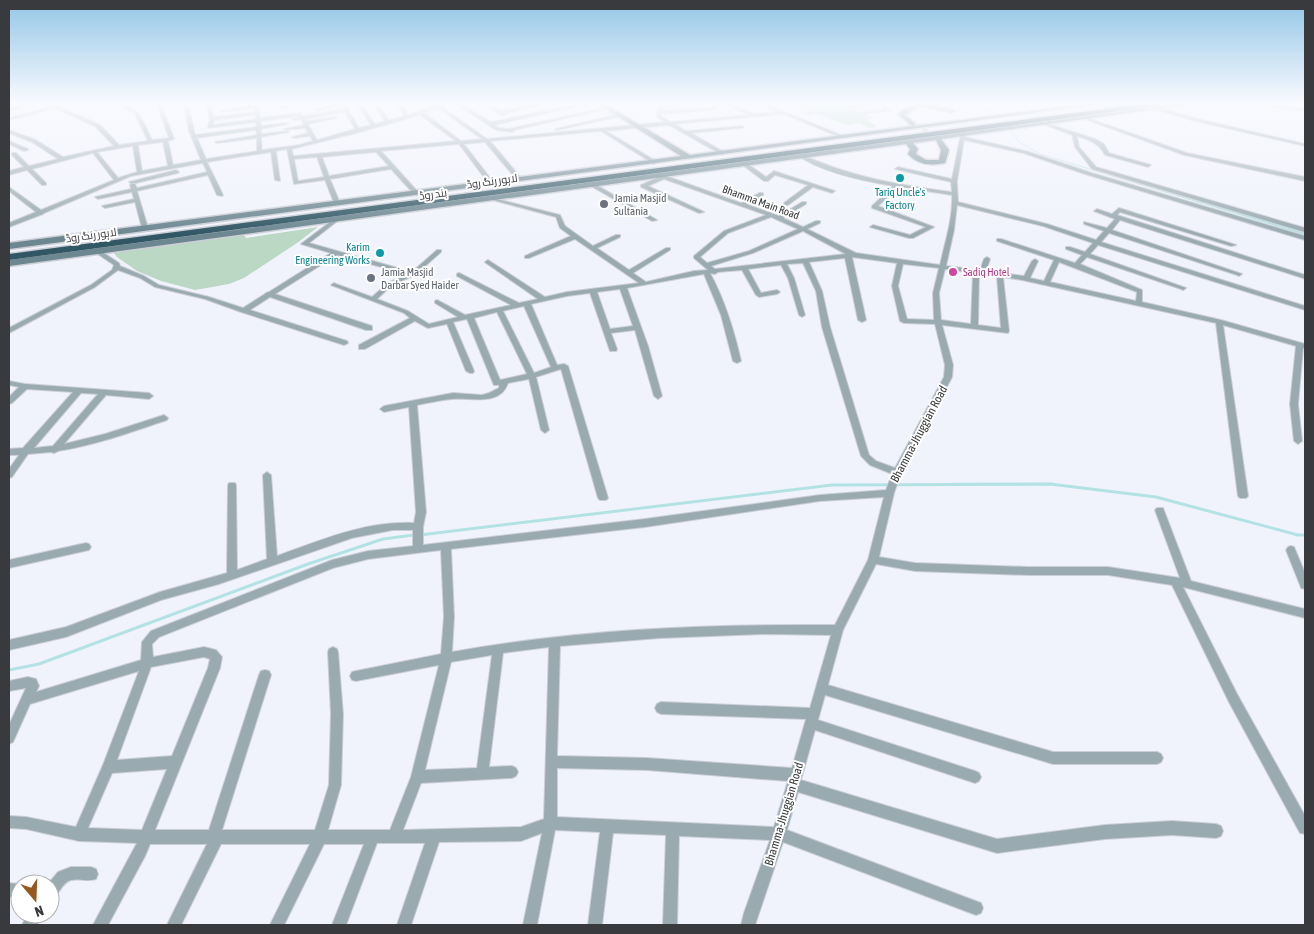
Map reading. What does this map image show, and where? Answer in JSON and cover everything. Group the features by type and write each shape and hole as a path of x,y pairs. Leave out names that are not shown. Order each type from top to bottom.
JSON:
{"highway":[{"name":"لاہور رنگ روڈ","path":"9,252 796,148"},
{"name":"لاہور رنگ روڈ","path":"9,257 841,148"}],"main road":[{"path":"673,148 688,157"},
{"name":"بند روڈ","path":"9,246 763,148"},
{"name":"بند روڈ","path":"9,263 860,148"},
{"path":"913,148 912,154 914,157 931,163 942,161 943,148"}],"street":[{"path":"21,148 26,150"},
{"path":"43,148 62,159"},
{"path":"9,173 114,148"},
{"path":"136,148 140,173"},
{"path":"167,148 171,167"},
{"path":"198,148 220,194"},
{"path":"260,148 260,152"},
{"path":"132,182 205,163 289,148 296,184 393,167"},
{"path":"291,158 406,148"},
{"path":"464,148 491,183"},
{"path":"492,148 519,179"},
{"path":"631,148 654,162"},
{"path":"713,148 722,153"},
{"name":"Bhamma-Jhuggian Road","path":"748,925 779,834 838,630 873,560 889,492 948,377 949,365 938,322 936,293 951,230 955,203 954,181 960,148"},
{"path":"1006,148 1305,238"},
{"path":"1078,148 1094,168 1305,230"},
{"path":"1105,148 1107,154 1148,165"},
{"path":"1168,148 1186,154 1305,179"},
{"path":"273,150 278,180"},
{"path":"377,150 416,193"},
{"path":"94,151 117,180"},
{"path":"14,154 44,184"},
{"path":"319,156 336,203"},
{"path":"801,156 813,162 897,186 954,194"},
{"path":"9,225 130,175 205,163"},
{"path":"743,164 766,180 774,174 832,191"},
{"path":"898,169 954,181"},
{"path":"98,197 210,173"},
{"path":"130,175 145,228"},
{"path":"661,176 643,186 701,212"},
{"name":"Bhamma Main Road","path":"661,176 771,215 803,229 851,255"},
{"path":"591,184 654,220"},
{"path":"796,208 786,204 811,186"},
{"path":"874,227 910,237 931,227 874,207 897,186"},
{"path":"9,189 41,213"},
{"path":"741,205 761,194"},
{"path":"490,198 558,216 562,226 646,284"},
{"path":"105,206 138,200"},
{"path":"778,218 804,203"},
{"path":"955,203 1045,225 1305,308"},
{"path":"1076,265 1108,230 1119,210 1233,245"},
{"path":"1097,212 1305,277"},
{"path":"736,361 734,345 716,291 706,269 696,257 726,232 771,215"},
{"path":"338,218 304,244 413,274"},
{"path":"334,285 406,312 428,326 500,311 543,299 646,284 706,269 751,252 818,222"},
{"path":"1086,223 1239,274"},
{"path":"528,257 577,236"},
{"path":"595,247 618,236"},
{"path":"999,240 1076,265 1140,291 1139,303"},
{"path":"1068,248 1183,288"},
{"path":"630,272 668,249"},
{"path":"9,330 93,286 115,271 117,264 97,251"},
{"path":"373,300 390,284 413,274 439,251"},
{"path":"243,311 336,253"},
{"path":"706,269 715,272 851,255 1026,279 1219,321 1303,346 1294,404 1298,442"},
{"path":"851,255 862,320"},
{"path":"974,327 979,272 986,259"},
{"path":"1046,283 1057,259"},
{"path":"805,261 819,291 826,327 865,456 873,463 897,474"},
{"path":"1026,279 1035,261"},
{"path":"488,262 543,299"},
{"path":"900,262 895,286 904,321 938,322 1005,331 1000,275"},
{"path":"783,263 791,278 802,315"},
{"path":"116,267 142,277 157,286 207,298 344,343"},
{"path":"744,268 759,295 777,292"},
{"path":"460,275 523,305 555,368"},
{"path":"623,287 658,396"},
{"path":"594,291 613,349"},
{"path":"268,294 370,328"},
{"path":"437,302 467,317 497,383 532,376 564,366 603,498"},
{"path":"500,311 532,376 546,430"},
{"path":"362,347 415,318"},
{"path":"449,321 470,371"},
{"path":"1219,321 1243,496"},
{"path":"607,332 637,327"},
{"path":"384,409 453,396 482,398 502,389 504,382"},
{"path":"9,383 25,386 149,396"},
{"path":"9,401 25,386"},
{"path":"9,473 79,390"},
{"path":"54,450 104,392"},
{"path":"413,404 422,512 418,527 418,546"},
{"path":"9,452 54,450 93,442 164,418"},
{"path":"267,475 272,560"},
{"path":"232,485 232,575"},
{"path":"79,834 108,767 147,664 147,642 155,634 332,564 368,555 418,546 446,546 645,523 820,498 889,492"},
{"path":"1160,510 1181,583 1233,698 1305,828"},
{"path":"9,645 66,632 160,596 374,529 393,526 418,527"},
{"path":"394,837 417,777 446,658 449,616 446,546"},
{"path":"9,564 86,547"},
{"path":"1291,550 1305,585"},
{"path":"873,560 915,567 1028,571 1108,571 1181,583 1305,613"},
{"path":"356,676 446,658 555,642 695,631 838,630"},
{"path":"530,925 550,823 555,642"},
{"path":"482,773 498,650"},
{"path":"27,700 147,664 204,652 212,653 216,657 214,668 145,837 124,883 100,925"},
{"path":"277,925 320,837 335,786 337,714 333,652"},
{"path":"174,925 215,838 265,675"},
{"path":"9,686 28,682 32,683 33,686 9,738"},
{"path":"821,688 1053,758 1158,758"},
{"path":"661,708 812,718 975,777"},
{"path":"108,767 176,762"},
{"path":"551,762 647,764 795,779 997,846 1104,832 1172,828 1216,831"},
{"path":"417,777 512,772"},
{"path":"9,822 26,823 79,834 145,837 394,837 521,834 550,823 779,834 976,908"},
{"path":"595,925 607,825"},
{"path":"670,925 673,829"},
{"path":"404,925 434,836"},
{"path":"339,925 373,837"},
{"path":"60,878 66,874 91,874"}],"green space":[{"path":"318,227 244,278 229,284 195,290 161,281 137,271 114,253 243,234 246,238"}],"waterway":[{"path":"1029,148 1040,154 1201,203"},
{"path":"1197,201 1305,234"},
{"path":"953,484 1050,484"},
{"path":"420,535 832,485 1050,484"},
{"path":"1050,484 1156,497 1298,535 1305,535"},
{"path":"9,670 39,664 308,564 383,539 414,535"}],"place":[{"name":"Tariq Uncle's Factory","path":"900,178"},
{"name":"Jamia Masjid Sultania","path":"604,204"},
{"name":"Karim Engineering Works","path":"380,253"},
{"name":"Sadiq Hotel","path":"953,272"},
{"name":"Jamia Masjid Darbar Syed Haider","path":"371,278"}]}
